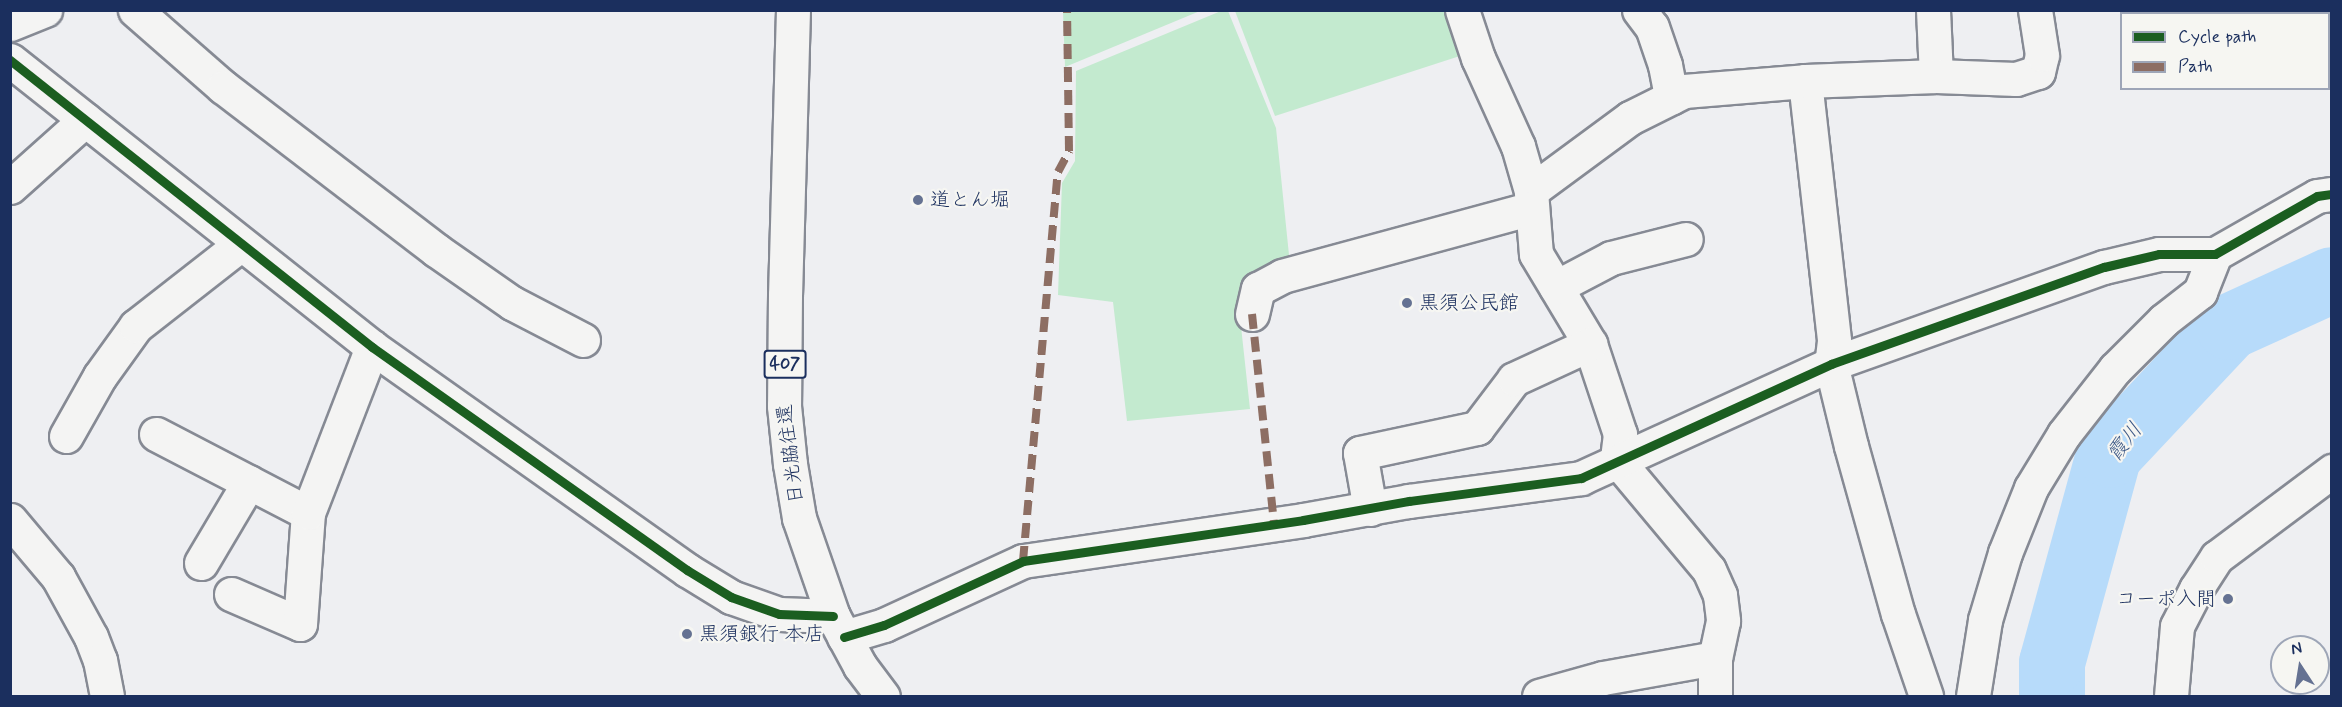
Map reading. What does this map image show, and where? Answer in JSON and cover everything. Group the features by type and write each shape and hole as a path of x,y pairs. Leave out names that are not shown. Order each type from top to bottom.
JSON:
{"main road":[{"path":"10,24 45,10"},
{"path":"135,10 223,87 436,250 512,303 583,340"},
{"name":"日光脇往還","path":"794,10 784,406 790,464 799,518 839,627 860,666 883,696"},
{"path":"1462,10 1478,58 1518,146 1532,200 1536,255 1590,344 1620,434 1617,460 1709,570 1720,595 1723,621 1715,658 1715,696"},
{"path":"1639,10 1652,27 1665,65 1671,97"},
{"path":"1933,10 1936,76"},
{"path":"1252,314 1258,289 1282,276 1532,200 1630,118 1684,91 1805,81 1936,76 2016,79 2038,72 2042,55 2036,10"},
{"path":"10,60 372,347 581,497 731,597 779,614 839,627 884,625 1023,561 1581,478 1831,364 2104,267 2159,254 2215,254 2317,196 2331,194"},
{"path":"1805,81 1834,341 1831,364 1851,446 1898,614 1926,696"},
{"path":"10,187 85,120"},
{"path":"1556,287 1611,258 1686,239"},
{"path":"66,436 100,376 136,326 241,244"},
{"path":"1973,696 1985,620 2005,553 2031,488 2064,434 2115,369 2164,320 2200,292 2215,254"},
{"path":"1370,508 1360,453 1476,428 1515,379 1590,344"},
{"path":"231,594 300,624 308,513 372,347"},
{"path":"156,434 308,513"},
{"path":"2171,696 2177,626 2196,589 2217,556 2331,471"},
{"path":"201,563 249,482"},
{"path":"10,520 58,577 91,637 100,660 107,696"},
{"path":"1539,696 1603,678 1715,658"}],"green space":[{"path":"1063,10 1200,11 1065,67"},
{"path":"1221,11 1228,11 1276,128 1289,255 1249,280 1239,308 1250,409 1127,421 1113,302 1058,295 1062,183 1075,161 1076,71"},
{"path":"1235,11 1451,11 1466,54 1275,116"}],"waterway":[{"name":"霞川","path":"2052,696 2052,663 2109,455 2229,327 2332,280"}],"marked path":[{"path":"1023,561 1058,172 1069,151 1067,10"},
{"path":"1252,314 1274,524"}],"cycle path":[{"path":"10,60 372,347 687,570 731,597 779,614 833,616"},
{"path":"844,637 884,625 1023,561 1303,520 1409,501 1581,478 1831,364 2104,267 2159,254 2215,254 2317,196 2332,194"}],"place":[{"name":"道とん堀","path":"918,200"},
{"name":"黒須公民館","path":"1407,303"},
{"name":"コーポ入間","path":"2228,599"},
{"name":"黒須銀行 本店","path":"687,634"}]}
